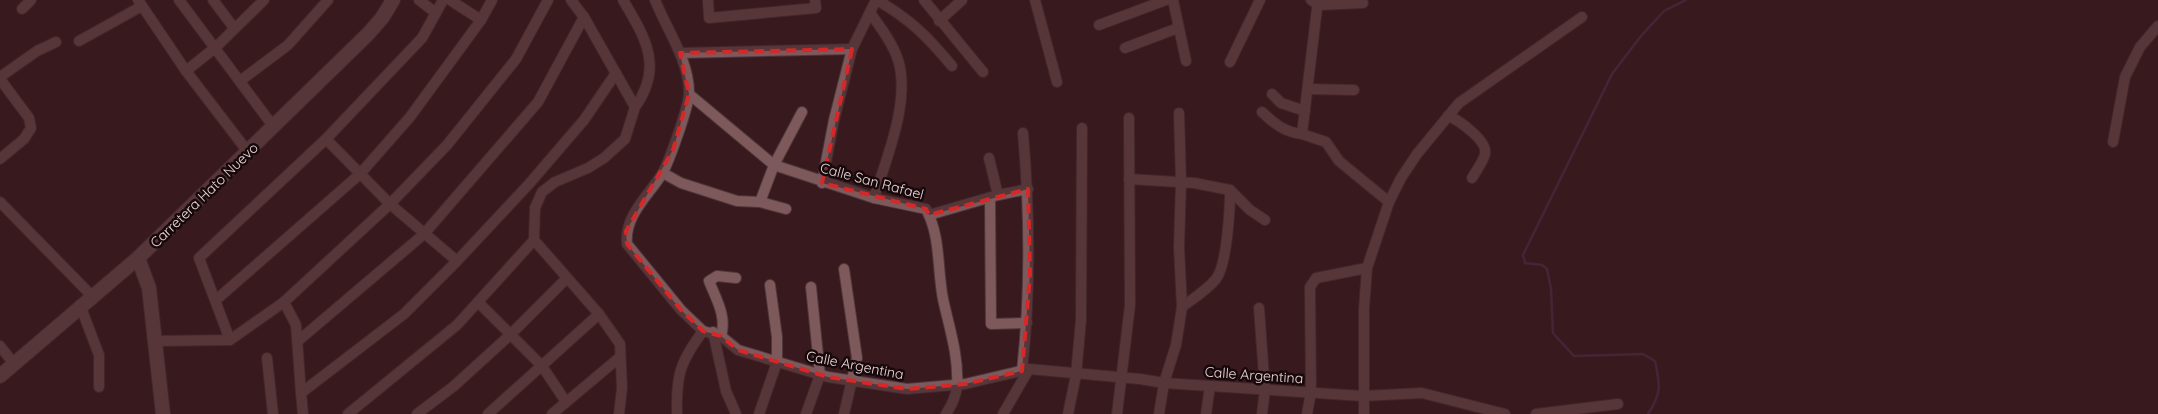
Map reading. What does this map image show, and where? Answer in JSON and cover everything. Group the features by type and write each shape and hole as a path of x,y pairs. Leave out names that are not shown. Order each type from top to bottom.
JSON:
{"main road":[{"name":"Carretera Hato Nuevo","path":"0,376 138,258 368,34 382,18 393,0"},
{"path":"138,258 149,288 163,414"}],"street":[{"path":"22,9 31,0"},
{"path":"179,0 216,47 273,126"},
{"path":"213,0 234,28"},
{"path":"186,71 216,47 264,0"},
{"path":"240,81 288,45 328,0"},
{"path":"419,0 436,12"},
{"path":"230,340 200,258 326,139 422,38 443,0"},
{"path":"450,0 481,20"},
{"path":"216,300 360,174 410,117 481,20 492,0"},
{"path":"156,340 230,340 284,302 390,204 448,145 516,59 548,0"},
{"path":"570,0 584,17 635,107"},
{"path":"348,414 457,325 534,240 535,208 542,192 555,182 588,168 604,158 625,139 635,107 643,96 651,70 650,53 642,33 623,0"},
{"path":"708,0 709,18 816,8 816,0"},
{"path":"822,183 834,120 852,49 877,0 907,18 924,33 952,66"},
{"path":"924,0 939,21 983,72"},
{"path":"939,21 962,0"},
{"path":"1035,0 1056,82"},
{"path":"1099,25 1166,0"},
{"path":"1173,0 1186,61"},
{"path":"1230,62 1260,0"},
{"name":"Calle Argentina","path":"657,1 680,53 689,94 663,173 630,221 626,231 627,244 681,310 738,350 820,374 907,389 957,385 1026,370 1120,377 1164,383 1363,396 1422,394 1505,414"},
{"path":"1302,134 1316,2 1363,3"},
{"path":"79,41 140,3 186,71 248,152"},
{"path":"870,14 880,27 898,60 901,85 894,136 874,198"},
{"path":"298,341 424,234 538,102 584,17"},
{"path":"1364,414 1364,309 1367,268 1388,202 1417,154 1459,103 1582,17"},
{"path":"2113,142 2125,77 2140,47 2158,26"},
{"path":"1125,48 1178,28"},
{"path":"1,157 24,139 31,128 29,118 0,78 38,51 56,42"},
{"path":"680,53 852,49"},
{"path":"301,393 404,314 457,261 529,184 578,127 616,73"},
{"path":"1308,89 1354,90"},
{"name":"Calle San Rafael","path":"689,94 774,165 822,183 874,198 926,209 933,223 943,298 951,328 957,385 954,401 946,414"},
{"path":"1272,94 1281,103 1304,111"},
{"path":"760,202 774,165 802,112"},
{"path":"1262,112 1275,124 1289,132 1326,142 1339,161 1388,202"},
{"path":"1160,414 1164,383 1176,345 1182,307 1179,247 1181,182 1179,113"},
{"path":"1448,116 1457,120 1484,145 1485,154 1472,178"},
{"path":"1117,414 1120,377 1128,338 1130,305 1129,118"},
{"path":"1068,414 1076,375 1081,320 1082,128"},
{"path":"1003,414 1026,370 1030,274 1028,189 1023,133"},
{"path":"326,139 390,204 457,261"},
{"path":"989,158 994,196 991,324 1028,323"},
{"path":"663,173 681,183 737,201 760,202 786,209"},
{"path":"1129,178 1181,182 1230,190 1250,210 1264,220"},
{"path":"929,215 994,196 1028,189"},
{"path":"1182,307 1218,277 1223,261 1230,212 1230,190"},
{"path":"0,202 92,296"},
{"path":"534,240 566,279 599,314 620,344 622,388 619,414"},
{"path":"1307,414 1311,392 1310,287 1316,278 1367,268"},
{"path":"844,269 857,358 844,414"},
{"path":"677,414 678,374 687,353 724,325 723,316 709,281 717,276 736,278"},
{"path":"417,414 454,386 510,335 566,279"},
{"path":"759,414 777,362 777,337 770,285"},
{"path":"806,414 820,374 811,287"},
{"path":"284,302 296,325 303,414"},
{"path":"478,302 542,366 566,402"},
{"path":"80,306 99,355 100,387"},
{"path":"1260,308 1265,390 1262,414"},
{"path":"488,414 599,314"},
{"path":"712,333 726,391 736,414"},
{"path":"0,346 14,364"},
{"path":"552,414 620,357"},
{"path":"267,358 273,414"},
{"path":"1206,414 1210,386"},
{"path":"1543,414 1618,404"}],"highlighted area":[{"path":"852,49 822,183 926,209 929,215 1028,189 1030,274 1022,371 965,384 907,389 828,377 738,350 721,336 703,331 681,310 627,244 626,231 673,150 689,94 680,53"}],"waterway":[{"path":"1648,414 1656,400 1659,388 1655,361 1643,354 1574,356 1553,333 1551,289 1547,269 1542,265 1525,263 1523,255 1612,74 1641,36 1664,11 1686,0"}]}
